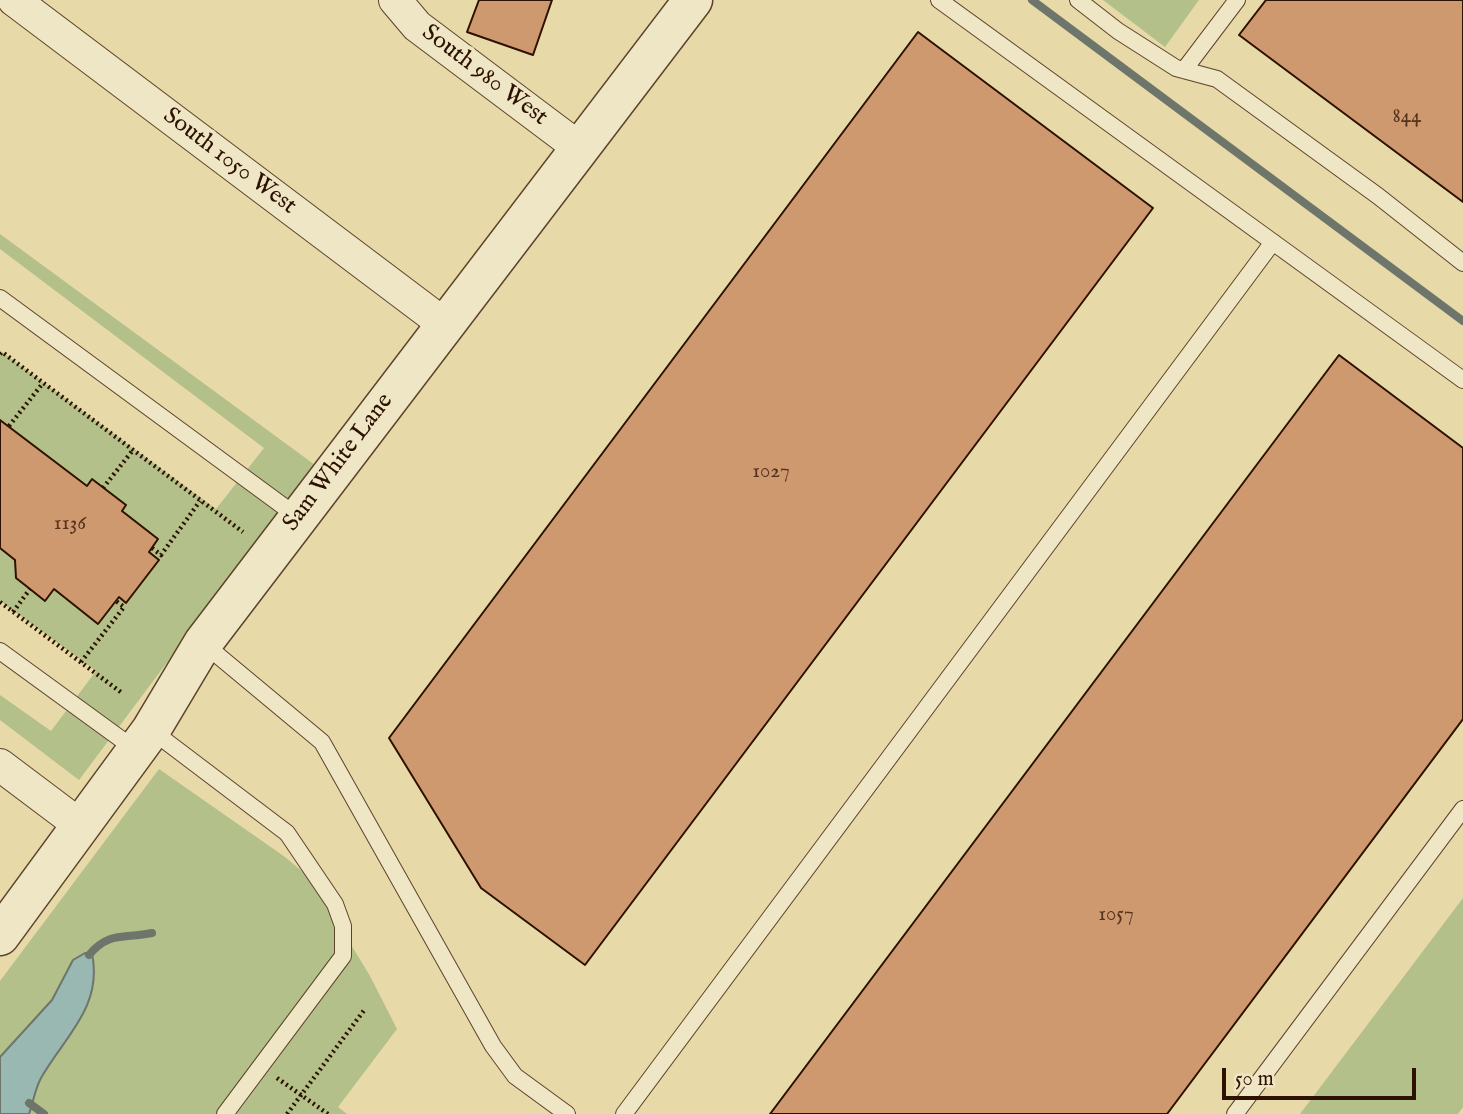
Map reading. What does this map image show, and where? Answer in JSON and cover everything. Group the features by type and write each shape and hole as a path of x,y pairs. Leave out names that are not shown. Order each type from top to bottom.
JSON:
{"street":[{"name":"South 1050 West","path":"14,0 443,324"},
{"name":"South 980 West","path":"395,0 417,26 578,147"},
{"name":"Sam White Lane","path":"0,936 143,740 203,643 692,0"},
{"path":"0,765 80,826"}],"lane":[{"path":"939,0 1463,380"},
{"path":"1078,0 1118,31 1184,70 1217,79 1378,196 1463,263"},
{"path":"1184,70 1237,0"},
{"path":"624,1114 1273,242"},
{"path":"0,298 298,517"},
{"path":"203,643 321,741 492,1046 514,1076 567,1114"},
{"path":"0,651 287,833 335,904 343,926 343,956 225,1114"},
{"path":"1235,1114 1463,808"}],"path":[{"path":"0,354 2,352 243,532"},
{"path":"9,426 43,383"},
{"path":"103,488 133,450"},
{"path":"152,548 161,555 200,501"},
{"path":"13,611 30,589"},
{"path":"81,662 124,607 116,601"},
{"path":"0,602 122,692"},
{"path":"287,1114 365,1009"},
{"path":"261,1066 328,1114"}],"green space":[{"path":"1103,0 1199,0 1165,47"},
{"path":"0,234 315,465 79,780 0,720 0,695 51,731 96,671 0,601 0,548 15,560 16,578 45,600 54,589 98,623 119,597 126,603 149,552 158,539 122,511 126,505 93,480 87,486 0,420 0,354 2,352 216,509 264,448 0,249"},
{"path":"159,769 285,857 329,894 350,943 397,1029 338,1107 347,1114 0,1114 0,981"},
{"path":"1463,898 1463,1107 1458,1114 1300,1114"}],"water":[{"path":"85,953 92,953 94,972 92,989 80,1020 41,1078 29,1114 0,1114 0,1057 52,1000 73,960"}],"building":[{"path":"479,0 552,0 533,55 467,32"},
{"path":"1266,0 1463,0 1463,202 1239,35"},
{"path":"918,32 1153,208 585,965 481,888 389,738"},
{"path":"1339,355 1463,448 1463,719 1167,1114 770,1114"},
{"path":"0,420 87,486 92,479 126,505 122,511 158,539 149,552 159,560 126,603 119,597 98,624 54,589 45,601 16,578 15,560 0,548"}],"waterway":[{"path":"1032,0 1463,321"},
{"path":"89,955 96,947 110,939 152,933"},
{"path":"29,1103 44,1114"}]}
